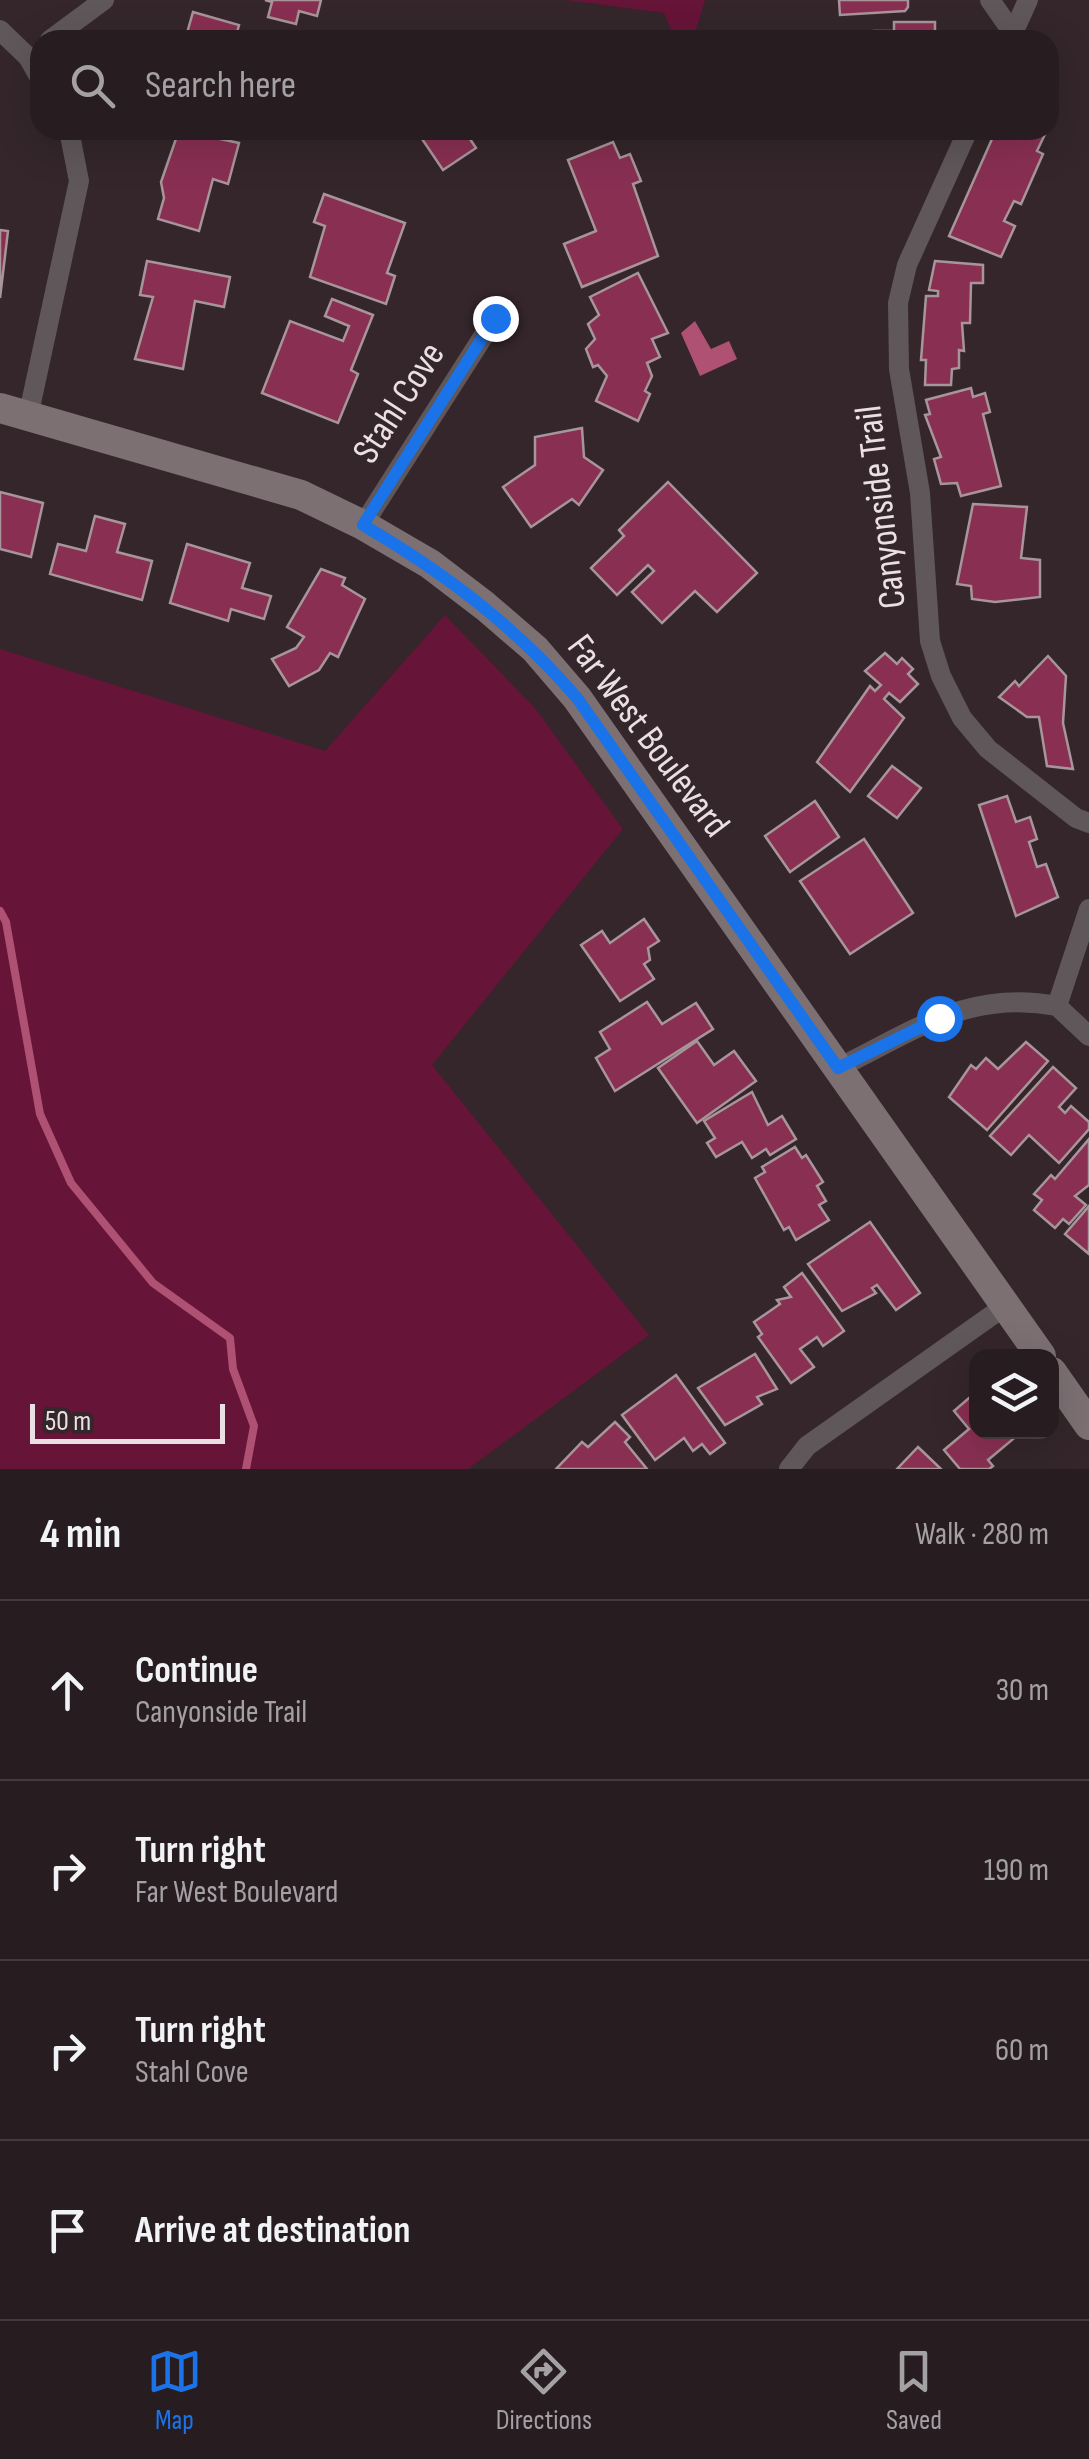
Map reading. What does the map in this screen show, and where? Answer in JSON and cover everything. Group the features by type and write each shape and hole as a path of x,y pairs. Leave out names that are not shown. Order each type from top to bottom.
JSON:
{"street":[{"path":"64,30 104,0"},
{"path":"990,0 1008,30"},
{"path":"1014,30 1028,0"},
{"path":"0,30 30,49"},
{"path":"14,413 80,181 71,140"},
{"name":"Canyonside Trail","path":"963,140 907,264 898,303 900,369 920,494 930,641 941,676 962,718 988,749 1076,818 1089,823"},
{"name":"Stahl Cove","path":"363,525 495,318"},
{"name":"Far West Boulevard","path":"14,413 301,495 430,564 535,650 577,698 1035,1349"},
{"path":"1057,1006 1089,909"},
{"path":"838,1068 978,1003 1024,1000 1057,1006 1089,1036"},
{"path":"789,1469 807,1446 1005,1306"},
{"path":"1059,1382 1089,1425"}],"shaded area":[{"path":"566,0 705,0 696,30 671,30 664,13"},
{"path":"695,321 711,349 729,341 737,359 700,376 681,333"},
{"path":"445,615 535,708 623,829 432,1065 649,1335 468,1469 0,1469 0,649 325,751"}],"building":[{"path":"265,0 321,0 317,16 299,11 296,24 268,17 272,2"},
{"path":"839,0 908,0 908,7 905,11 840,15"},
{"path":"193,12 239,25 238,30 188,30"},
{"path":"894,22 935,22 935,30 894,30"},
{"path":"176,140 239,143 228,184 213,179 199,231 158,219 164,198 161,182"},
{"path":"423,140 471,140 476,148 443,170"},
{"path":"992,140 1042,140 1037,151 1043,154 1021,204 1014,201 1004,221 1015,226 1001,257 949,236"},
{"path":"613,142 620,158 630,154 641,181 633,184 658,256 582,287 564,244 596,231 568,160"},
{"path":"324,194 405,223 387,273 395,276 386,304 310,277 325,226 314,222"},
{"path":"0,230 8,231 0,298"},
{"path":"147,261 230,277 224,307 195,301 183,369 135,359 153,297 140,295"},
{"path":"935,261 983,265 983,283 971,283 970,323 962,323 964,351 959,350 959,368 952,369 951,385 925,385 926,360 921,360 926,296 938,296 938,291 929,290"},
{"path":"638,273 668,333 652,339 660,357 647,363 652,376 645,391 650,394 638,421 596,401 607,376 598,365 593,367 586,349 595,339 588,324 599,315 590,297"},
{"path":"332,299 373,315 351,370 358,374 338,423 262,393 290,321 343,341 349,326 325,316"},
{"path":"971,388 973,397 985,393 990,412 983,414 1001,486 961,496 957,483 941,484 934,459 941,457 925,415 930,414 926,400"},
{"path":"582,428 584,457 603,470 579,505 572,499 531,527 503,487 535,465 535,437"},
{"path":"668,482 757,573 717,612 695,591 662,623 632,592 654,571 648,565 617,595 591,568 624,536 619,530"},
{"path":"0,492 43,503 31,557 0,549"},
{"path":"973,504 1027,507 1021,558 1040,560 1040,597 995,602 972,599 971,586 957,584"},
{"path":"95,516 125,524 117,552 152,561 142,600 50,574 58,544 86,551"},
{"path":"187,544 250,563 242,588 271,596 264,619 231,609 228,621 170,603"},
{"path":"321,569 345,578 342,585 365,599 338,657 330,653 319,670 289,686 272,659 296,648 304,637 287,627"},
{"path":"885,653 897,664 902,658 913,669 908,674 918,684 900,702 889,693 884,699 904,718 850,792 817,762 870,686 875,691 881,685 865,671"},
{"path":"1048,656 1066,676 1063,723 1073,769 1047,766 1039,717 1027,717 999,697 1015,681 1019,686"},
{"path":"892,766 921,788 897,818 868,796"},
{"path":"1007,796 1016,822 1030,817 1037,839 1029,842 1037,867 1046,864 1058,897 1016,916 979,805"},
{"path":"815,801 839,837 790,872 765,836"},
{"path":"864,839 913,913 850,954 800,881"},
{"path":"644,919 659,941 648,948 650,960 644,964 654,979 620,1001 581,945 602,931 610,943"},
{"path":"647,1002 662,1024 696,1003 713,1029 615,1091 596,1058 610,1049 600,1032"},
{"path":"697,1041 714,1065 734,1051 756,1081 697,1123 658,1068"},
{"path":"1026,1042 1048,1061 987,1130 949,1097 971,1065 976,1069 986,1058 998,1069"},
{"path":"1053,1067 1076,1088 1059,1107 1065,1113 1071,1106 1089,1122 1089,1129 1059,1163 1029,1135 1011,1155 990,1136"},
{"path":"752,1092 768,1125 782,1116 796,1139 770,1155 766,1149 752,1158 742,1142 716,1157 707,1143 715,1138 704,1121"},
{"path":"1089,1139 1089,1185 1075,1196 1086,1205 1069,1224 1063,1219 1055,1228 1034,1210 1042,1200 1034,1194 1051,1175 1055,1179"},
{"path":"795,1147 802,1158 806,1155 823,1182 817,1186 826,1201 819,1205 829,1220 796,1240 789,1227 784,1230 755,1178 765,1172 762,1167"},
{"path":"1089,1206 1089,1254 1065,1234"},
{"path":"870,1222 920,1293 896,1310 877,1285 872,1288 876,1293 842,1311 808,1264"},
{"path":"802,1273 844,1331 823,1346 817,1337 800,1349 814,1367 791,1383 758,1337 762,1334 754,1322 780,1304 777,1300 791,1297 784,1287"},
{"path":"755,1354 777,1389 757,1397 762,1404 725,1425 698,1388"},
{"path":"676,1375 725,1443 710,1454 702,1444 693,1451 684,1438 655,1460 622,1415"},
{"path":"969,1398 969,1429 954,1411"},
{"path":"615,1422 630,1437 625,1442 647,1469 556,1469 582,1442 588,1447"},
{"path":"969,1429 969,1439 1013,1439 988,1460 993,1466 989,1469 960,1469 944,1450"},
{"path":"918,1447 941,1469 897,1469"}],"waterway":[{"path":"0,911 6,922 40,1114 71,1183 153,1283 230,1338 233,1369 254,1426 246,1469"}],"route":[{"path":"495,318 363,525 430,564 485,606 535,650 577,698 838,1068 939,1018"}]}
